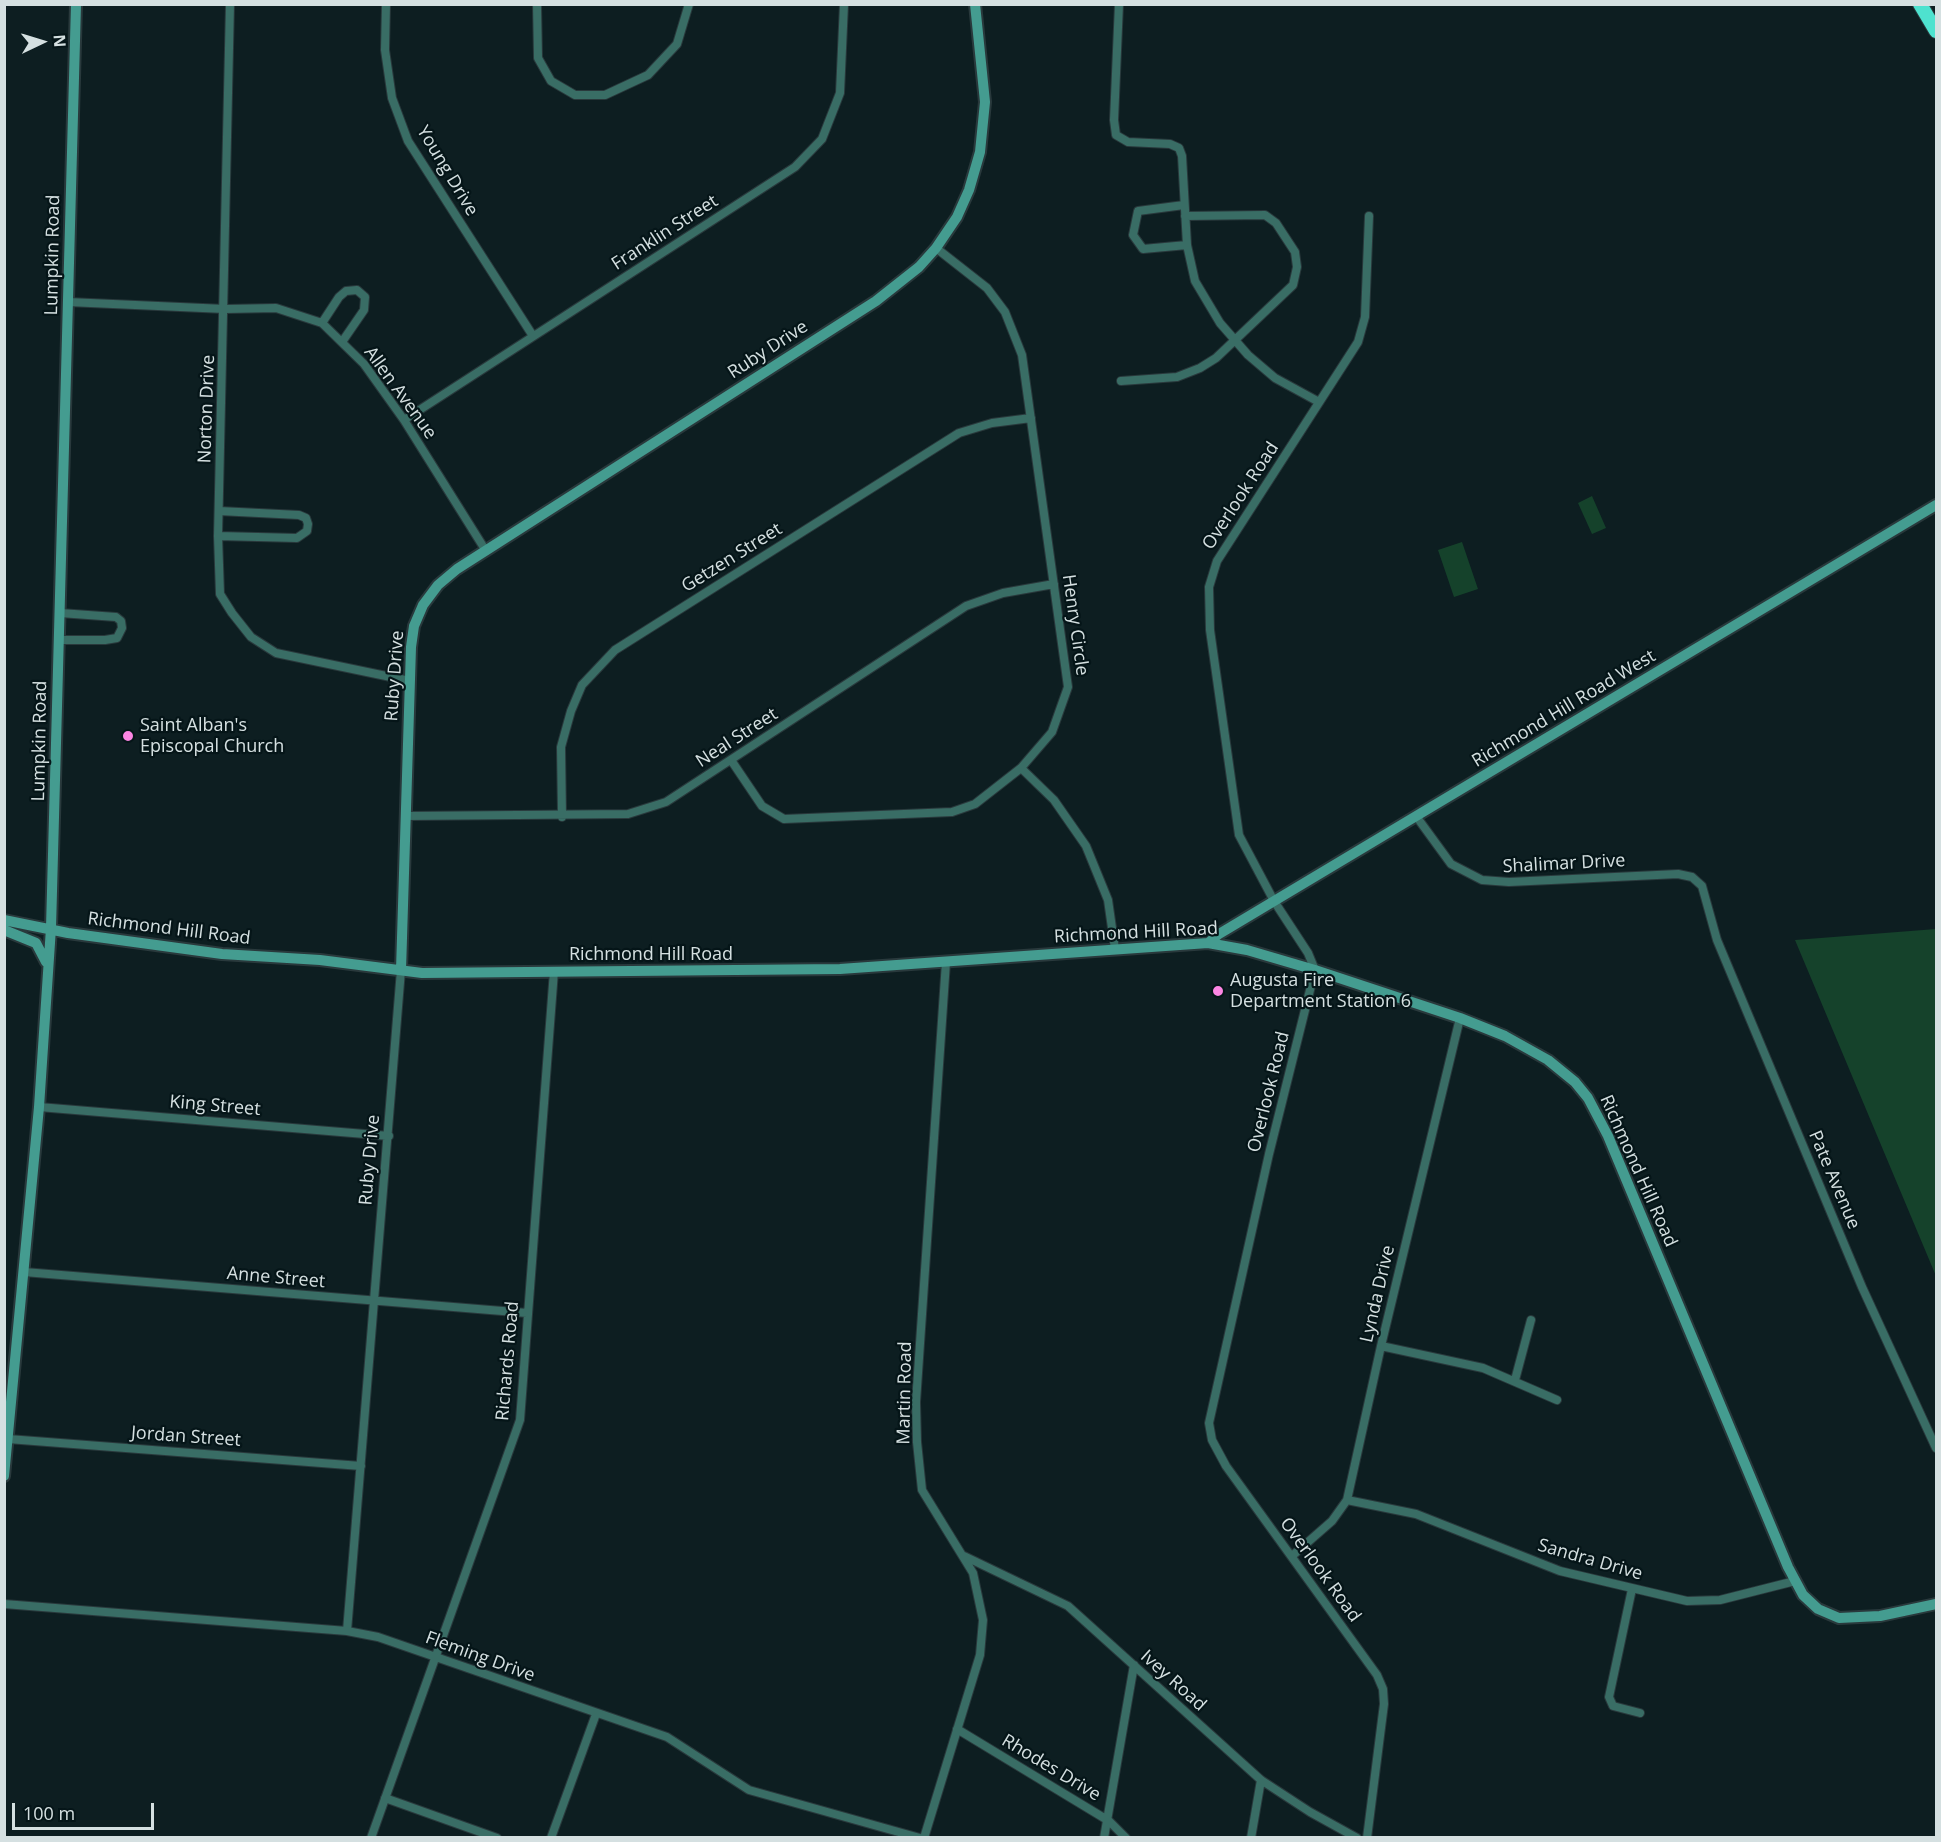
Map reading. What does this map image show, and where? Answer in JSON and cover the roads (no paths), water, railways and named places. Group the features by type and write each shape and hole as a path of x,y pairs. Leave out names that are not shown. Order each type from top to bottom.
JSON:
{"highway":[{"path":"1920,4 1936,32"}],"street":[{"name":"Lumpkin Road","path":"4,1476 39,1107 51,928 76,4"},
{"name":"Norton Drive","path":"230,4 225,309 218,536 220,594 232,614 251,637 276,653 410,681"},
{"name":"Young Drive","path":"386,4 385,50 392,99 408,141 533,336"},
{"path":"537,4 538,58 551,81 574,94 605,95 648,75 677,44 689,4"},
{"name":"Franklin Street","path":"404,420 795,167 822,139 840,93 844,4"},
{"name":"Ruby Drive","path":"347,1631 401,970 412,638 423,605 448,575 876,301 908,277 936,248 957,217 969,190 982,140 984,91 975,4"},
{"path":"1119,4 1115,131 1122,140 1170,144 1179,148 1182,156 1187,245 1195,281 1220,323 1235,340 1275,378 1319,402"},
{"path":"1184,205 1138,211 1133,235 1143,249 1187,245"},
{"path":"1121,381 1177,377 1216,358 1293,285 1297,267 1296,252 1276,224 1265,215 1185,216"},
{"name":"Overlook Road","path":"1367,1838 1384,1704 1383,1689 1377,1675 1226,1466 1212,1440 1209,1423 1269,1154 1315,970 1308,953 1274,901 1239,835 1210,630 1209,587 1216,561 1358,342 1365,317 1369,216"},
{"name":"Henry Circle","path":"731,760 762,806 784,819 952,812 975,804 1021,768 1052,732 1068,687 1021,349 1005,312 987,288 936,248"},
{"path":"322,323 339,297 346,291 357,290 365,297 364,310 342,342"},
{"name":"Allen Avenue","path":"68,302 225,309 276,308 322,323 364,364 404,420 486,551"},
{"name":"Getzen Street","path":"562,817 561,747 571,711 582,684 615,650 959,433 992,423 1031,418"},
{"name":"Richmond Hill Road West","path":"1208,943 1274,901 1936,505"},
{"path":"218,536 297,538 307,531 308,524 306,518 298,514 219,511"},
{"name":"Neal Street","path":"406,816 562,817 628,814 666,802 966,606 1003,593 1054,584"},
{"path":"59,639 117,638 122,627 121,621 116,617 60,613"},
{"path":"1021,768 1054,800 1086,846 1108,900 1115,949"},
{"name":"Shalimar Drive","path":"1416,816 1445,858 1470,876 1491,882 1509,882 1685,875 1697,881 1706,892 1710,920"},
{"name":"Richmond Hill Road","path":"4,920 222,954 297,958 432,973 830,969 1208,943 1247,950 1315,970 1460,1018 1505,1036 1548,1060 1569,1076 1588,1098 1608,1136 1795,1581 1818,1610 1839,1618 1880,1616 1936,1604"},
{"name":"Pate Avenue","path":"1710,920 1858,1276 1936,1448"},
{"path":"4,930 36,943 48,967"},
{"name":"Martin Road","path":"922,1838 980,1655 983,1620 978,1587 964,1556 922,1490 916,1402 946,962"},
{"name":"Richards Road","path":"371,1838 518,1430 554,971"},
{"name":"Lynda Drive","path":"1292,1556 1332,1521 1347,1500 1381,1346 1460,1018"},
{"name":"King Street","path":"39,1107 389,1136"},
{"name":"Anne Street","path":"24,1272 527,1313"},
{"path":"1515,1380 1531,1320"},
{"path":"1381,1346 1483,1368 1557,1400"},
{"name":"Jordan Street","path":"8,1439 361,1466"},
{"name":"Sandra Drive","path":"1347,1500 1416,1514 1560,1571 1632,1589 1699,1602 1795,1581"},
{"name":"Ivey Road","path":"964,1556 1068,1606 1261,1780 1310,1812 1357,1838"},
{"path":"1632,1589 1609,1697 1613,1706 1640,1713"},
{"name":"Fleming Drive","path":"4,1604 347,1631 378,1637 668,1737 748,1790 922,1838"},
{"path":"1104,1838 1109,1821 1134,1665"},
{"path":"551,1838 596,1714"},
{"name":"Rhodes Drive","path":"957,1729 1109,1821 1126,1838"},
{"path":"1251,1838 1261,1780"},
{"path":"385,1798 497,1838"}],"place":[{"name":"Saint Alban's Episcopal Church","path":"128,736"},
{"name":"Augusta Fire Department Station 6","path":"1218,991"}]}
